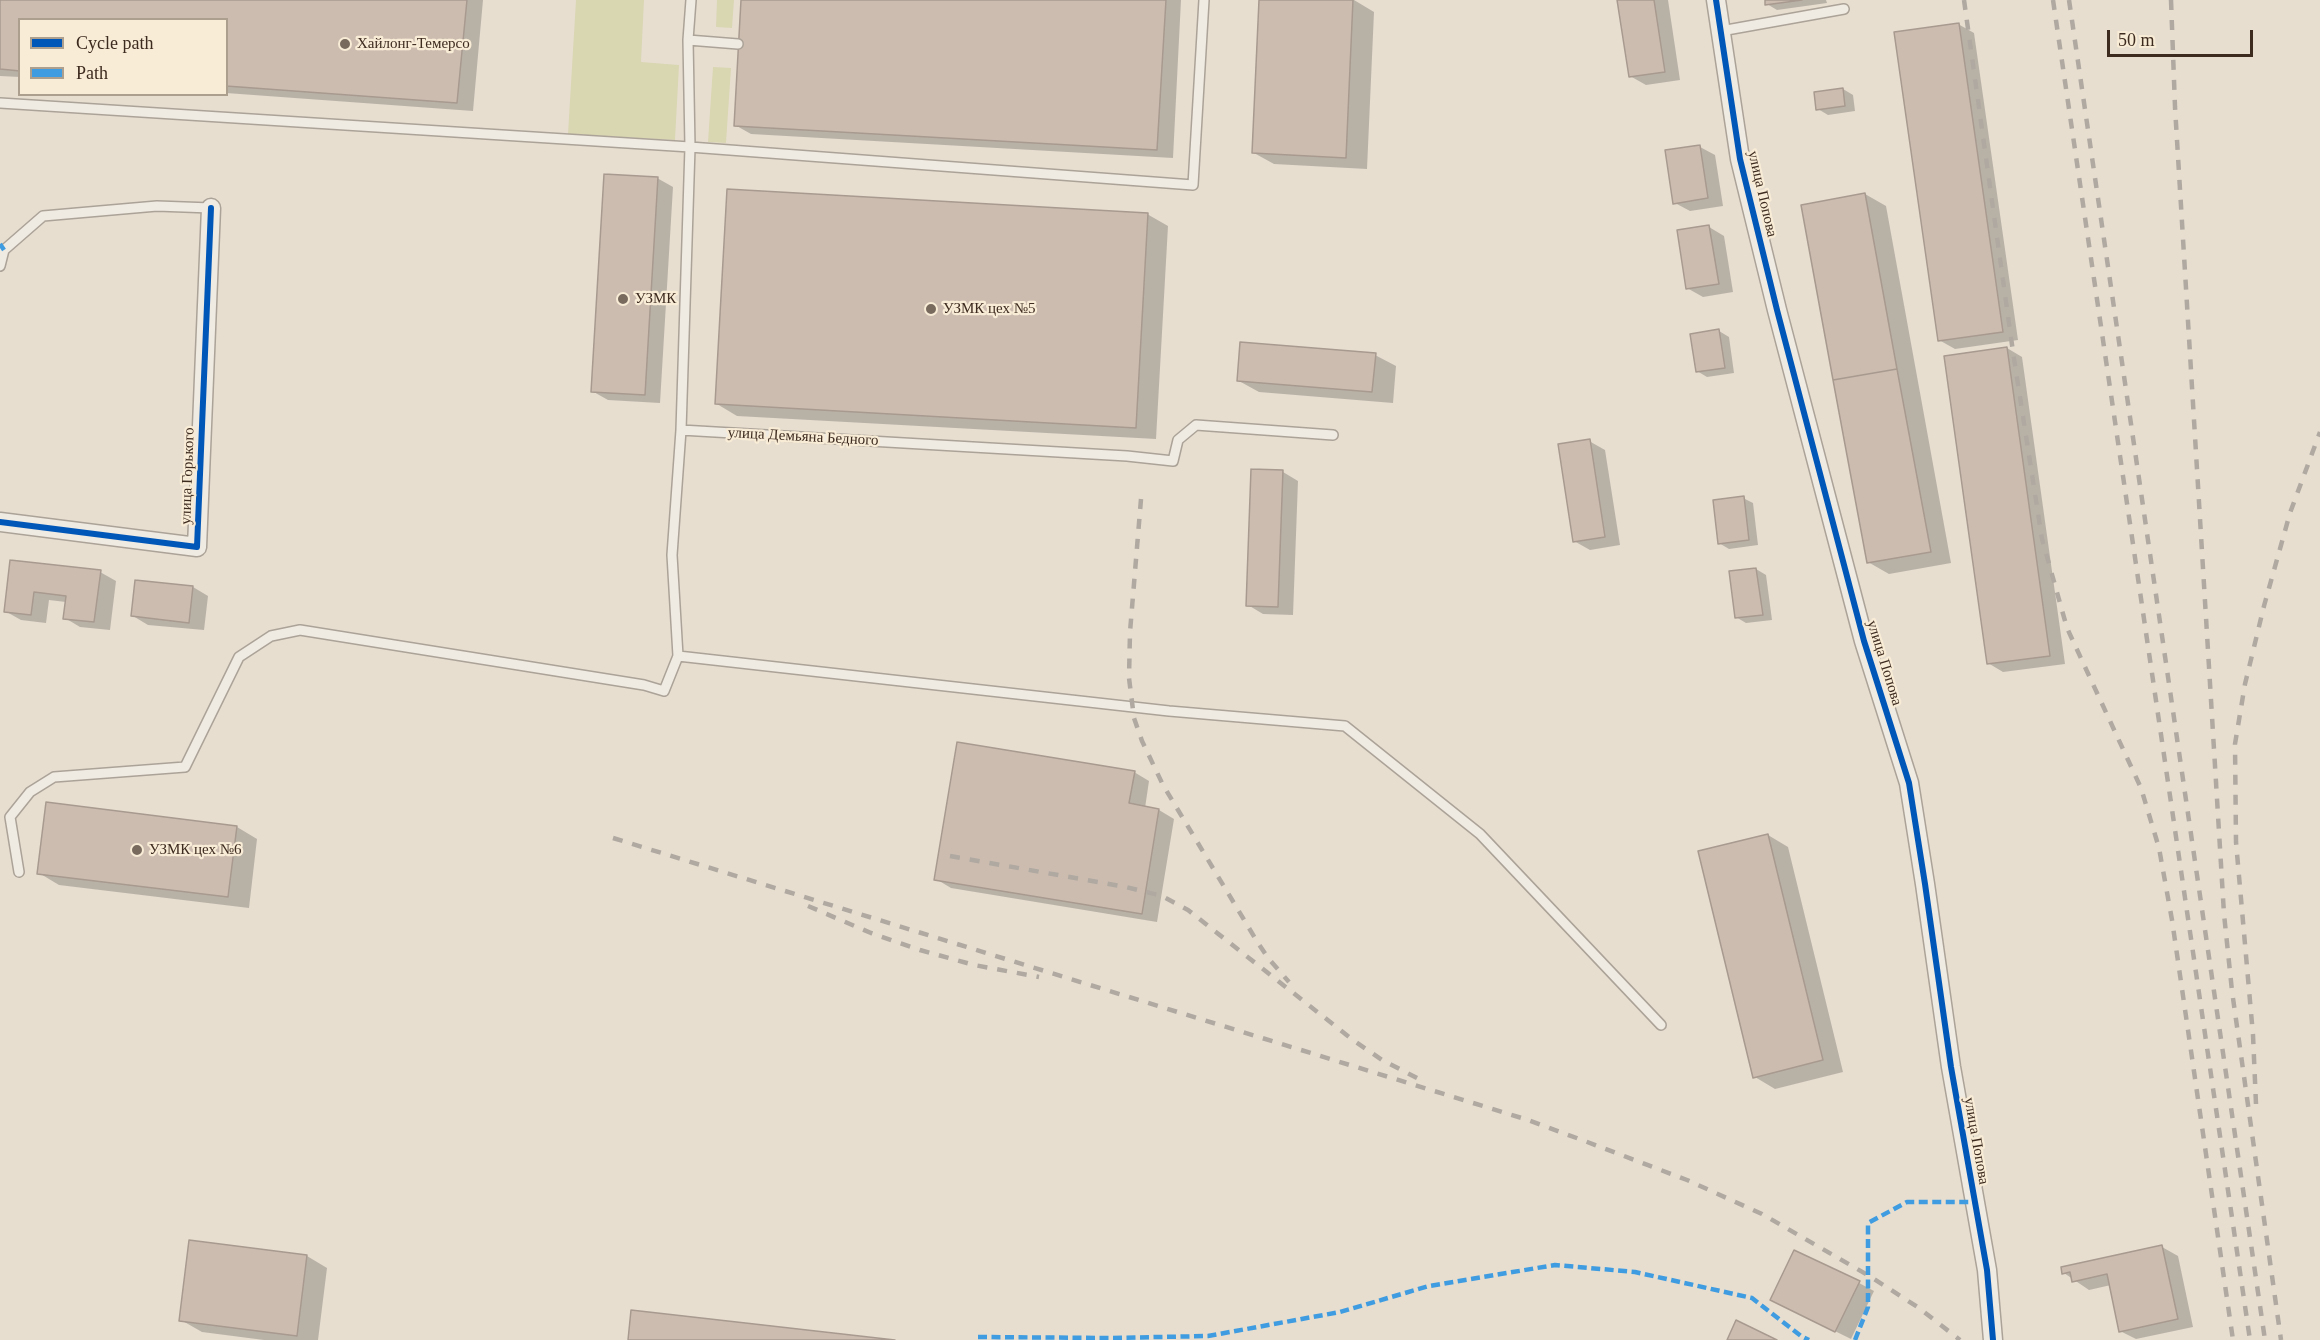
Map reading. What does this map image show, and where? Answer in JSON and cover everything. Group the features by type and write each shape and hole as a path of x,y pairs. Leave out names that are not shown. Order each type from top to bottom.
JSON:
{"street":[{"name":"улица Попова","path":"1716,0 1740,159 1777,310 1864,641 1909,783 1951,1067 1987,1270 1993,1340"},
{"name":"улица Горького","path":"0,522 197,547 211,208"}],"lane":[{"path":"19,873 10,817 30,792 54,777 186,767 239,657 271,636 300,630 644,685 664,691 678,656 672,555 681,430 690,147 688,40 691,0"},
{"path":"0,103 690,147 1193,185 1204,0"},
{"path":"1721,31 1844,9"},
{"path":"688,40 738,44"},
{"path":"0,266 4,250 43,216 157,206 211,208"},
{"name":"улица Демьяна Бедного","path":"681,430 1103,454 1173,461 1178,440 1196,425 1333,435"},
{"path":"678,656 1160,710 1345,726 1480,834 1661,1025"}],"shaded area":[{"path":"576,0 644,0 641,62 679,65 675,140 568,134"},
{"path":"717,0 734,0 732,28 716,27"},
{"path":"713,67 731,68 726,143 708,142"}],"building":[{"name":"Хайлонг-Темерсо","path":"0,0 467,0 457,103 228,86 228,18 18,18 18,71 0,69"},
{"path":"741,0 1166,0 1157,150 734,126"},
{"path":"1259,0 1353,0 1346,158 1252,153"},
{"path":"1617,0 1654,0 1665,72 1629,77"},
{"path":"1765,0 1802,0 1765,5"},
{"path":"1959,23 2003,332 1938,341 1894,32"},
{"path":"1843,88 1845,106 1816,110 1814,92"},
{"path":"1700,145 1708,198 1673,204 1665,150"},
{"name":"УЗМК","path":"604,174 658,177 645,395 591,392"},
{"name":"УЗМК цех №5","path":"727,189 1148,213 1136,428 715,404"},
{"path":"1865,193 1897,369 1833,380 1801,205"},
{"path":"1709,225 1719,284 1686,289 1677,230"},
{"path":"1719,329 1725,368 1696,372 1690,334"},
{"path":"1240,342 1376,353 1372,392 1237,381"},
{"path":"2007,347 2050,656 1987,664 1944,356"},
{"path":"1897,369 1931,552 1867,563 1833,380"},
{"path":"1590,439 1605,537 1573,542 1558,444"},
{"path":"1251,469 1283,470 1278,607 1246,606"},
{"path":"1744,496 1749,540 1718,544 1713,500"},
{"path":"10,560 101,570 94,622 63,619 66,596 34,592 31,615 4,612"},
{"path":"1756,568 1763,615 1735,618 1729,571"},
{"path":"135,580 193,586 189,623 131,616"},
{"path":"957,742 1135,771 1129,803 1159,809 1142,914 934,880"},
{"name":"УЗМК цех №6","path":"46,802 237,826 228,897 37,874"},
{"path":"1768,834 1823,1060 1753,1078 1698,851"},
{"path":"189,1240 307,1255 297,1336 179,1321"},
{"path":"2162,1245 2178,1319 2119,1332 2107,1274 2072,1282 2070,1272 2062,1274 2061,1267"},
{"path":"1794,1250 1860,1281 1835,1332 1770,1300"},
{"path":"631,1310 895,1340 628,1340"},
{"path":"1736,1320 1777,1340 1727,1340"}],"railway":[{"path":"1964,0 2013,352 2042,539 2067,628 2141,788 2159,848 2172,920 2233,1340"},
{"path":"2053,0 2250,1340"},
{"path":"2069,0 2265,1340"},
{"path":"2171,0 2175,107 2224,914 2232,991 2281,1340"},
{"path":"2256,1104 2253,1035 2236,842 2235,744 2245,684 2264,606 2290,513 2320,432"},
{"path":"1141,499 1130,632 1129,678 1134,718 1163,785 1258,943 1289,982"},
{"path":"613,838 1525,1119 1582,1140 1687,1180 1762,1214 1871,1277 1919,1308 1960,1340"},
{"path":"950,856 1126,887 1162,896 1188,910 1353,1040 1382,1060 1421,1080"},
{"path":"808,906 871,933 920,950 974,965 1039,977"}],"marked path":[{"path":"0,244 4,250"},
{"path":"1855,1340 1868,1307 1868,1223 1907,1202 1974,1202"},
{"path":"978,1337 1208,1336 1340,1312 1429,1286 1555,1265 1635,1272 1752,1298 1809,1340"}],"cycle path":[{"path":"1716,0 1740,159 1777,310 1864,641 1909,783 1951,1067 1987,1270 1993,1340"},
{"path":"0,522 197,547 211,208"}],"place":[{"name":"Хайлонг-Темерсо","path":"345,44"},
{"name":"УЗМК","path":"623,299"},
{"name":"УЗМК цех №5","path":"931,309"},
{"name":"УЗМК цех №6","path":"137,850"}]}
